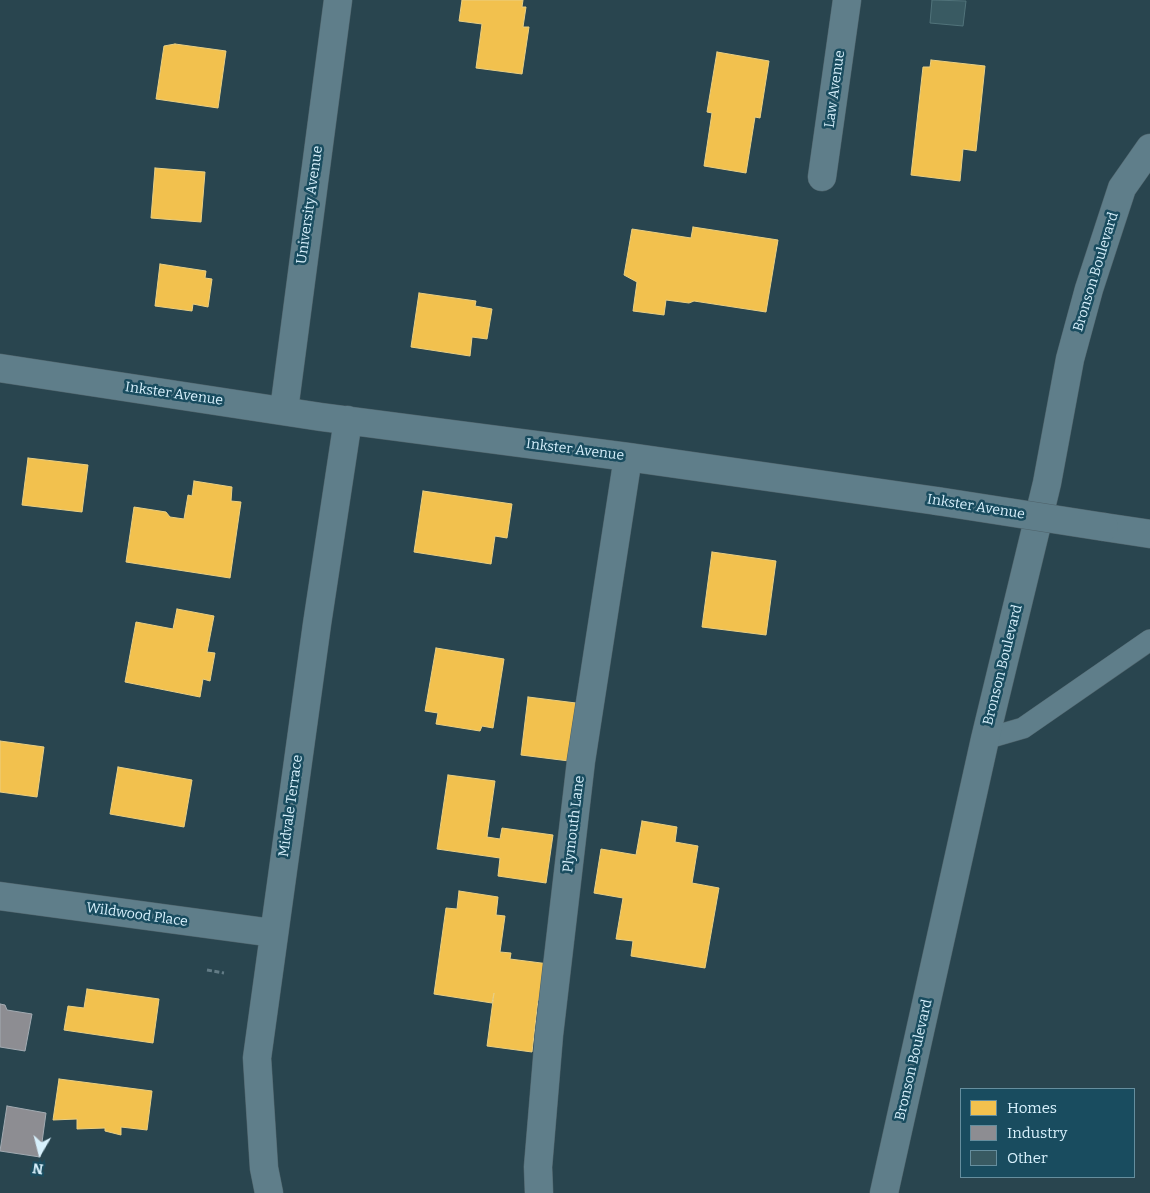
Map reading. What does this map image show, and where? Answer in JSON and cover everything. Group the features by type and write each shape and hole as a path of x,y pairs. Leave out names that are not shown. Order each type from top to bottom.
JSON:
{"street":[{"name":"University Avenue","path":"284,410 338,0"},
{"name":"Law Avenue","path":"822,177 847,0"},
{"name":"Bronson Boulevard","path":"884,1193 985,739 1047,483 1070,359 1089,289 1122,188 1150,148"},
{"name":"Inkster Avenue","path":"0,368 348,420 937,501 1150,534"},
{"name":"Midvale Terrace","path":"270,1193 264,1168 257,1058 316,624 348,420"},
{"name":"Plymouth Lane","path":"539,1193 538,1167 548,1035 578,790 628,457"},
{"name":"Wildwood Place","path":"0,896 274,933"}],"lane":[{"path":"985,739 1023,728 1150,640"}],"path":[{"path":"207,970 224,973"}],"building: Homes":[{"path":"462,0 523,0 522,7 526,7 523,27 529,27 522,74 476,68 482,24 459,21"},
{"path":"175,44 226,51 218,108 156,99 164,46"},
{"path":"717,52 769,61 760,118 755,117 746,173 704,166 712,113 707,112"},
{"path":"931,60 985,66 976,151 963,149 960,181 911,175 923,67 930,67"},
{"path":"155,168 205,172 201,222 151,218"},
{"path":"693,227 778,240 766,312 694,301 689,303 666,300 664,315 633,311 637,282 624,275 632,229 691,238"},
{"path":"160,264 206,271 205,278 212,279 208,307 193,304 192,311 155,306"},
{"path":"419,293 476,301 475,306 492,309 487,339 472,337 470,356 411,347"},
{"path":"28,458 88,465 82,512 22,505"},
{"path":"194,481 232,487 231,501 241,502 230,578 126,562 134,507 166,512 170,517 184,519 188,495 192,496"},
{"path":"423,491 512,504 507,538 495,536 491,564 414,552"},
{"path":"712,552 776,561 766,635 702,627"},
{"path":"177,609 214,616 207,652 215,653 210,681 203,679 200,697 125,682 136,622 173,629"},
{"path":"436,648 504,659 493,728 482,726 480,731 436,724 438,713 425,711"},
{"path":"528,697 576,703 569,761 521,755"},
{"path":"0,741 44,747 37,797 0,792"},
{"path":"118,767 192,780 184,827 110,814"},
{"path":"448,775 495,781 487,837 500,839 502,828 553,835 546,883 498,876 500,858 437,849"},
{"path":"642,821 677,827 675,842 698,846 692,883 719,888 705,968 631,956 633,941 616,939 623,898 594,893 601,849 636,855"},
{"path":"459,891 498,897 496,915 505,916 500,952 511,953 510,959 549,964 543,1001 538,1000 532,1052 487,1046 494,993 492,1003 434,994 446,908 457,909"},
{"path":"87,989 159,999 153,1043 64,1030 68,1006 84,1008"},
{"path":"59,1079 152,1091 147,1130 121,1127 121,1135 105,1131 105,1128 77,1129 77,1119 53,1120"}],"building: Industry":[{"path":"0,1004 5,1005 7,1010 32,1014 25,1051 0,1047"},
{"path":"7,1106 46,1113 40,1157 0,1151"}],"building: Other":[{"path":"932,0 966,1 963,26 930,23"}]}
